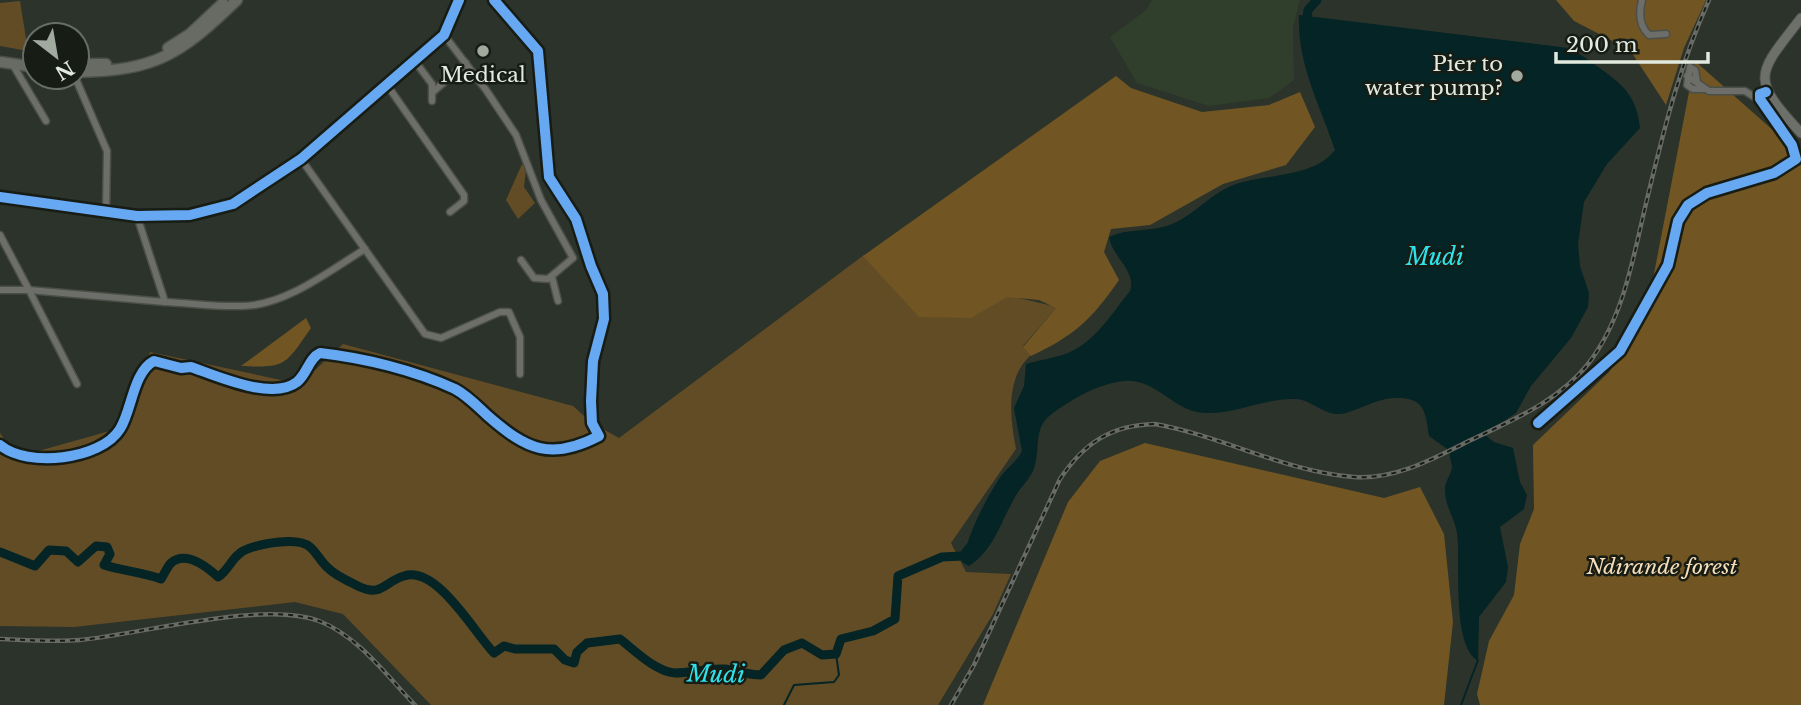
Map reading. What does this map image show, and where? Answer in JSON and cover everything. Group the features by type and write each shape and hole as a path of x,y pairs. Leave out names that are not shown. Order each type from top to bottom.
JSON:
{"highway":[{"path":"91,64 121,63 157,54 190,34 227,0"},
{"path":"91,71 125,69 162,59 200,35 237,0"},
{"path":"0,56 21,58"},
{"path":"0,62 21,66"}],"street":[{"path":"0,197 137,216 190,215 221,209 249,196 301,159 444,35 459,0"},
{"path":"0,446 17,456 52,458 77,454 102,445 122,426 137,386 149,363 154,361 181,368 191,367 251,386 276,390 297,383 320,353 362,358 453,388 508,433 535,447 574,449 599,436 592,424 591,401 593,361 604,318 603,294 590,266 574,214 549,177 538,51 494,0"},
{"path":"1642,0 1640,10 1644,30 1649,36 1666,34"},
{"path":"1801,18 1767,64 1763,76 1766,92 1801,133"},
{"path":"444,35 516,135 541,200 572,254 572,261 552,277 534,278 521,260"},
{"path":"414,60 429,79 434,91 432,101"},
{"path":"434,91 466,63"},
{"path":"13,65 46,121"},
{"path":"1704,89 1697,82 1693,67 1689,68 1688,87 1717,92 1745,90 1762,103 1797,156"},
{"path":"387,85 464,195 464,201 450,212"},
{"path":"81,91 107,151 106,213"},
{"path":"1762,103 1760,94 1766,92"},
{"path":"1538,423 1620,351 1668,265 1678,221 1688,205 1707,192 1774,173 1797,156 1801,147"},
{"path":"301,159 428,336 441,338 500,312 509,312 520,337 520,374"},
{"path":"137,216 165,302"},
{"path":"0,235 77,384"},
{"path":"0,290 243,306 260,304 314,280 365,248"},
{"path":"552,277 558,301"}],"shaded area":[{"path":"1152,0 1300,0 1293,27 1294,80 1269,98 1209,106 1137,83 1110,37 1146,10"},
{"path":"20,1 23,21 21,21 21,50 0,46 0,3"},
{"path":"522,164 526,169 524,187 535,203 518,219 506,200"},
{"path":"864,255 919,316 998,293 1057,307 1023,346 1031,355 1023,364 1013,387 1011,412 1016,449 951,543 966,572 1011,574 993,614 938,705 431,705 343,614 295,602 74,627 0,626 0,433 17,457 124,427 150,352 300,384 343,344 573,406 592,423 619,438"}],"green space":[{"path":"1556,0 1706,0 1684,48 1666,105 1630,50 1574,21"},
{"name":"Ndirande forest","path":"1695,61 1801,155 1801,705 1480,705 1477,694 1489,641 1514,595 1520,544 1534,509 1533,445 1609,372 1624,350 1653,279"},
{"path":"1116,76 1131,88 1202,112 1269,105 1300,92 1315,127 1286,165 1223,184 1150,225 1111,229 1104,252 1119,280 1100,306 1081,325 1031,356 1023,347 1056,308 1039,300 1007,297 971,318 919,317 863,256"},
{"path":"306,318 311,328 284,362 268,366 241,366"},
{"path":"1145,443 1384,498 1420,487 1444,534 1453,622 1444,705 983,705 1068,502 1100,461"}],"water":[{"name":"Mudi","path":"1299,15 1568,48 1617,81 1636,109 1640,128 1607,164 1584,202 1578,244 1580,266 1589,293 1588,307 1571,338 1531,386 1516,413 1484,434 1494,442 1513,448 1520,482 1527,495 1524,509 1500,527 1508,567 1506,582 1479,617 1478,661 1470,652 1464,638 1461,621 1457,533 1445,491 1452,469 1450,451 1429,436 1425,415 1420,405 1412,400 1390,398 1343,414 1330,413 1295,399 1206,413 1184,408 1156,390 1136,382 1115,382 1096,388 1069,402 1046,419 1039,432 1033,471 1015,497 991,543 969,566 962,562 973,528 989,496 1001,476 1022,451 1014,408 1024,386 1026,364 1063,355 1078,348 1103,326 1130,291 1130,277 1109,237 1123,232 1167,226 1184,218 1231,186 1301,171 1326,159 1335,150 1306,67 1299,33"}],"waterway":[{"path":"1306,27 1308,10 1317,0"},
{"name":"Mudi","path":"0,552 35,566 49,550 66,551 78,562 96,546 107,547 110,554 104,565 161,579 177,559 196,561 218,577 243,551 267,544 296,542 310,547 335,574 367,590 379,589 404,576 417,575 429,581 454,603 494,653 504,646 515,649 554,649 565,660 574,663 577,652 587,643 620,639 646,660 668,672 724,669 761,675 784,650 802,643 822,655 836,654 841,639 873,631 895,619 898,576 942,557 963,556 970,547"},
{"path":"784,705 794,685 834,682 839,675 836,654"},
{"path":"1461,705 1478,660"}],"railway":[{"path":"951,705 974,665 1060,479 1079,455 1100,438 1125,428 1155,424 1329,474 1354,477 1386,475 1416,466 1504,424 1550,399 1577,377 1601,345 1620,304 1674,94 1709,0"},
{"path":"0,639 80,640 236,616 295,616 319,621 347,636 415,705"}],"cycle path":[{"path":"0,197 137,216 190,215 233,204 301,159 444,35 459,0"},
{"path":"0,445 27,457 45,458 81,454 97,448 110,440 120,429 137,382 147,366 154,361 181,368 191,367 244,385 274,389 297,382 320,353 389,366 455,389 502,428 540,448 567,448 599,436 592,423 591,401 593,361 604,319 603,294 576,219 549,177 538,51 494,0"},
{"path":"1538,423 1620,351 1668,265 1678,221 1688,205 1707,193 1774,173 1796,159 1792,145 1760,99 1760,94 1766,92"}],"place":[{"name":"Medical","path":"483,51"},
{"name":"Pier to water pump?","path":"1517,76"}]}
